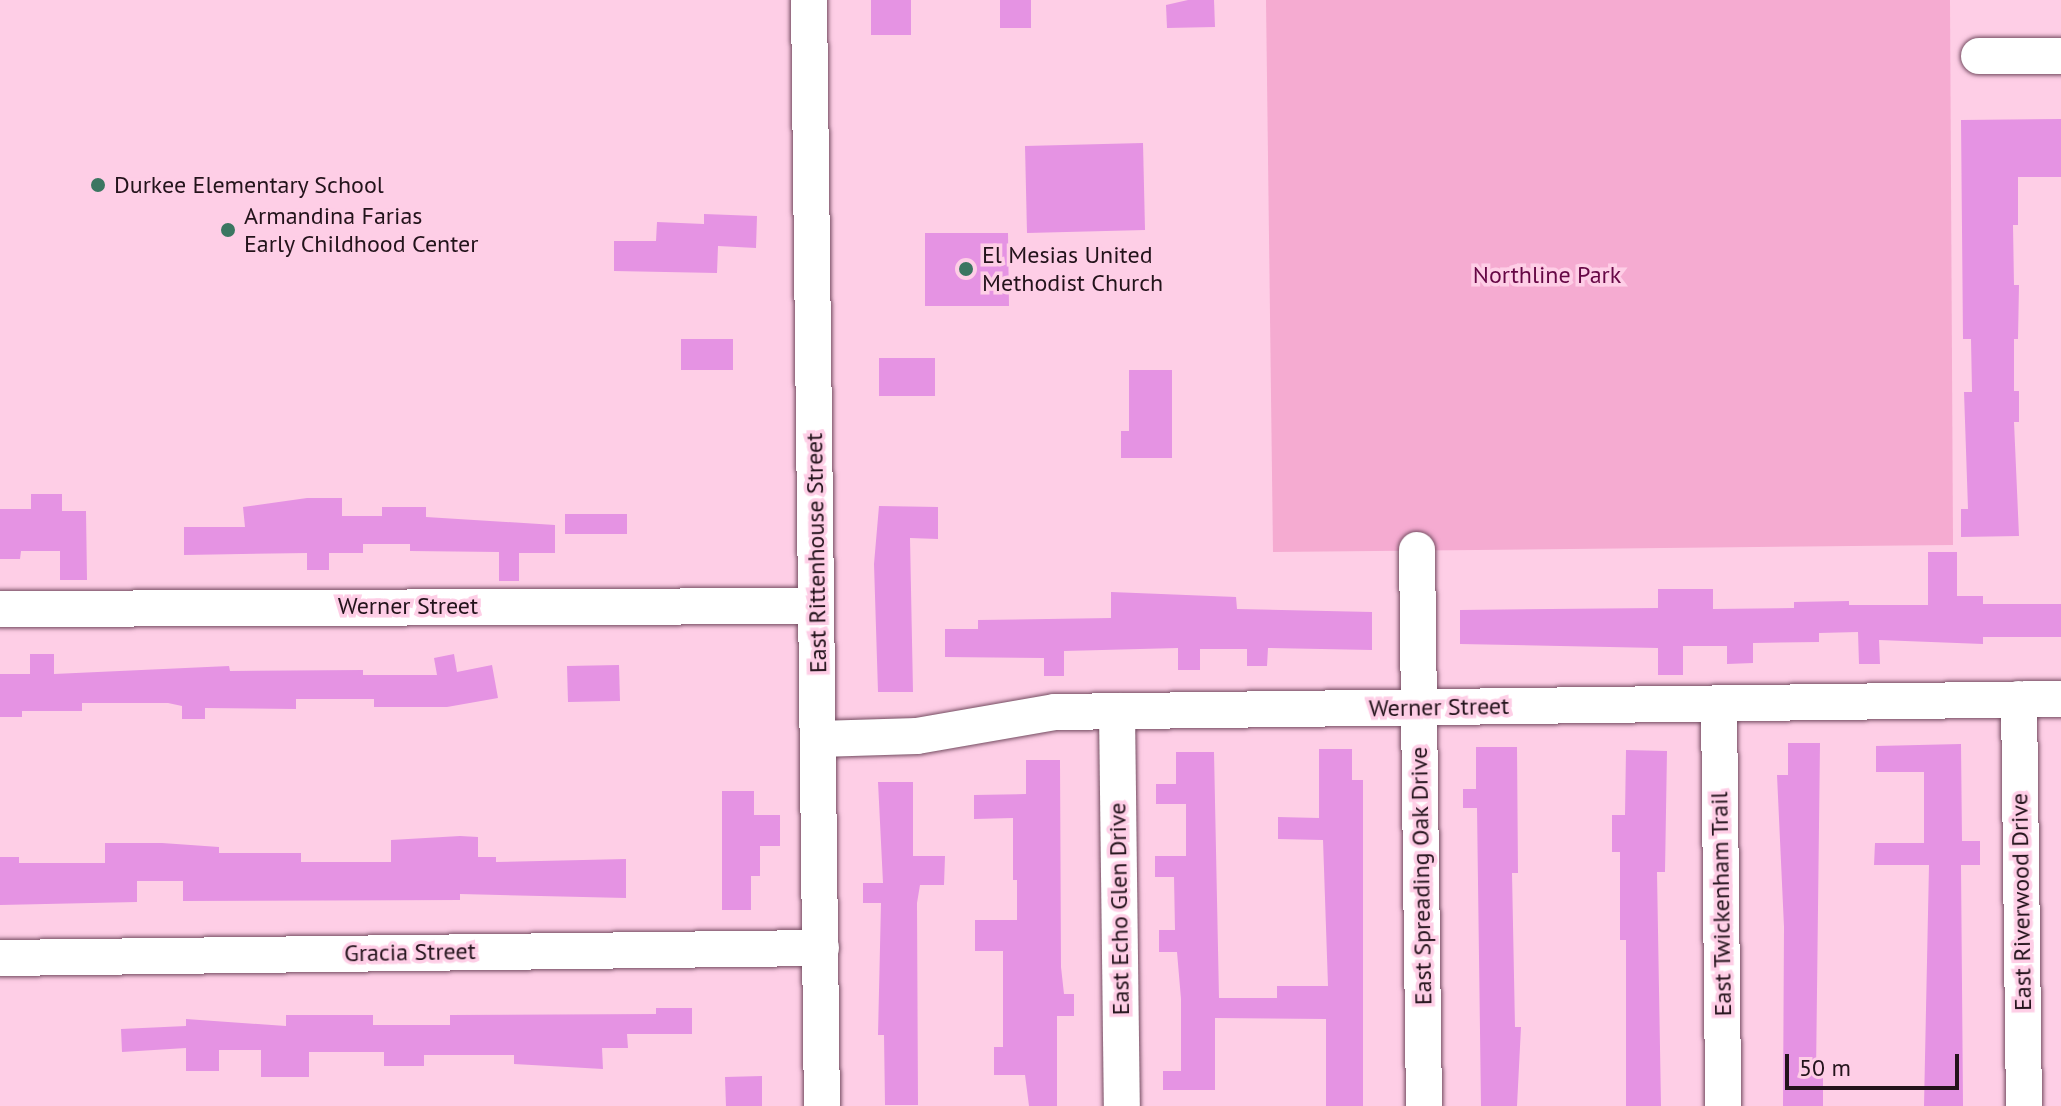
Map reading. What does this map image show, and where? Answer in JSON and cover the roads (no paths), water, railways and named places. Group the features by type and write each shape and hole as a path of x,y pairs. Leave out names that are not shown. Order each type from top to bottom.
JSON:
{"street":[{"name":"East Rittenhouse Street","path":"809,0 822,1106"},
{"path":"1979,56 2061,56"},
{"name":"East Spreading Oak Drive","path":"1417,550 1424,1106"},
{"name":"Werner Street","path":"0,609 816,606"},
{"name":"East Riverwood Drive","path":"2019,699 2024,1106"},
{"name":"Werner Street","path":"819,739 917,736 1025,715 1117,711 2061,699"},
{"name":"East Twickenham Trail","path":"1719,703 1723,1106"},
{"name":"East Echo Glen Drive","path":"1117,711 1122,1106"},
{"name":"Gracia Street","path":"0,958 821,948"}],"place":[{"name":"Durkee Elementary School","path":"98,185"},
{"name":"Armandina Farias Early Childhood Center","path":"228,230"},
{"name":"El Mesias United Methodist Church","path":"966,269"}],"park label":[{"name":"Northline Park","path":"1547,275"}]}
